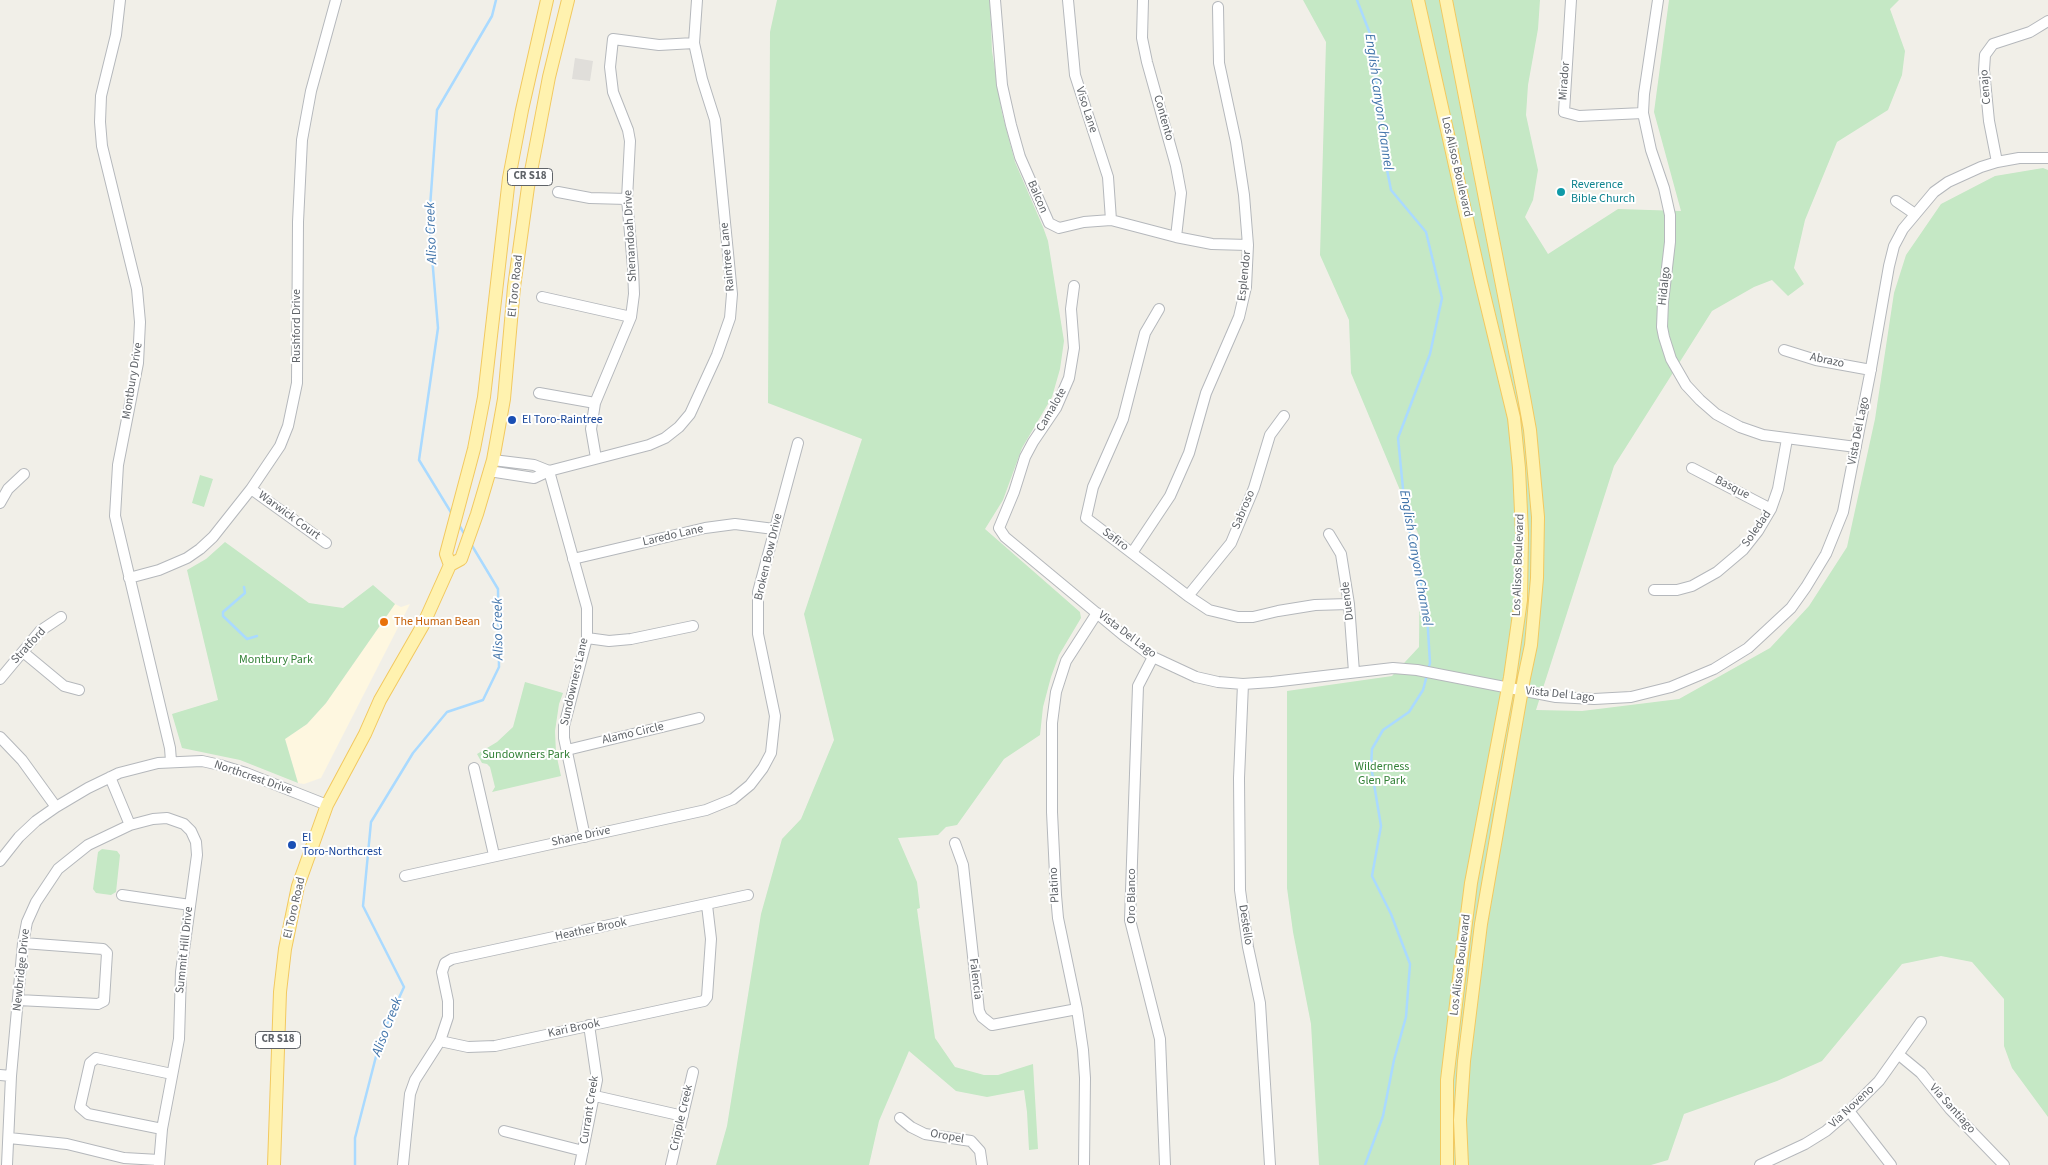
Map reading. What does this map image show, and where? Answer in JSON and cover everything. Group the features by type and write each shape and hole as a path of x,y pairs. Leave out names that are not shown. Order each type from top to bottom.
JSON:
{"main road":[{"name":"El Toro Road","path":"456,562 446,554 474,449 484,397 508,178 547,0"},
{"name":"El Toro Road","path":"274,1165 280,992 285,949 298,886 327,805 365,734 380,700 456,562 477,514 491,465 506,382 514,287 528,187 549,77 568,0"},
{"name":"Los Alisos Boulevard","path":"1418,0 1481,282 1514,418 1519,468 1522,534 1521,600 1507,688 1471,883 1461,962 1447,1080 1447,1165"},
{"name":"Los Alisos Boulevard","path":"1446,0 1524,397 1538,517 1537,578 1531,645 1482,916 1464,1061 1460,1120 1462,1165"}],"street":[{"name":"Montbury Drive","path":"120,0 116,35 101,96 100,122 102,146 140,305 138,363 118,465 115,502 118,532 170,748 171,761"},
{"name":"Rushford Drive","path":"129,578 159,570 187,558 200,549 226,522 251,489 280,446 288,426 297,383 300,158 311,91 336,0"},
{"name":"Raintree Lane","path":"491,465 521,477 534,478 548,471 649,445 665,438 679,427 690,414 717,355 730,318 732,294 715,120 702,79 694,43 694,19 698,0"},
{"name":"Balcon","path":"995,0 1002,85 1011,125 1020,156 1049,223 1059,228 1084,222 1111,220 1176,237 1212,244 1248,245"},
{"name":"Viso Lane","path":"1068,0 1075,75 1108,177 1111,220"},
{"name":"Contento","path":"1143,0 1144,46 1176,166 1181,193 1176,237"},
{"name":"Mirador","path":"1571,0 1564,112 1579,116 1643,113"},
{"name":"Hidalgo","path":"1658,0 1644,94 1643,113 1645,129 1664,188 1670,215 1670,242 1662,327 1671,359 1686,385 1700,400 1716,414 1751,432 1856,448"},
{"name":"Esplendor","path":"1132,553 1170,496 1189,453 1206,393 1239,316 1246,287 1248,245 1241,172 1219,63 1218,7"},
{"name":"Cenajo","path":"1997,162 1984,70 1985,55 1993,44 2030,32 2048,21"},
{"name":"Shenandoah Drive","path":"596,458 591,429 595,403 631,317 634,294 634,268 627,199 630,141 628,130 613,92 610,67 613,39 659,45 694,43"},
{"name":"Vista Del Lago","path":"999,528 1005,537 1153,657 1196,677 1218,682 1243,684 1272,682 1393,668 1417,670 1522,691 1579,699 1612,699 1638,695 1691,680 1714,670 1748,648 1790,608 1822,562 1836,533 1843,512 1856,448 1889,266 1894,246 1902,229 1934,192 1948,182 1980,167 1997,162 2019,158 2048,158"},
{"path":"558,192 590,198 627,199"},
{"path":"1896,201 1915,214"},
{"name":"Camalote","path":"999,528 1014,492 1025,457 1056,408 1069,378 1074,348 1071,309 1074,286"},
{"path":"542,297 631,317"},
{"name":"Safiro","path":"1159,309 1145,333 1123,419 1093,487 1086,518 1209,610 1238,618 1253,617 1278,610 1349,604"},
{"name":"Abrazo","path":"1784,350 1816,360 1871,370"},
{"path":"539,393 595,403"},
{"name":"Sabroso","path":"1188,596 1230,543 1254,488 1270,436 1284,416"},
{"name":"Soledad","path":"1654,590 1678,590 1692,586 1717,572 1743,550 1772,509 1778,489 1787,439"},
{"name":"Broken Bow Drive","path":"750,785 764,768 771,753 775,716 758,634 758,592 798,442"},
{"path":"521,477 523,464"},
{"path":"491,465 534,465 548,471"},
{"name":"Basque","path":"1692,468 1772,509"},
{"name":"Sundowners Lane","path":"548,471 587,608 587,638 564,726 564,738 585,837"},
{"path":"0,503 8,489 24,474"},
{"name":"Warwick Court","path":"251,489 326,544"},
{"name":"Laredo Lane","path":"573,559 705,528 735,524 774,529"},
{"name":"Duende","path":"1329,534 1341,554 1349,604 1354,672"},
{"name":"Platino","path":"1084,1165 1085,1078 1077,1009 1058,918 1052,812 1052,723 1056,692 1066,661 1097,613"},
{"name":"Stratford","path":"0,679 40,631 61,617"},
{"path":"587,638 609,641 631,639 693,626"},
{"path":"22,652 64,686 79,690"},
{"name":"Oro Blanco","path":"1153,657 1138,686 1130,920 1160,1040 1165,1165"},
{"name":"Destello","path":"1243,684 1239,778 1240,890 1260,1003 1270,1165"},
{"name":"Alamo Circle","path":"567,750 699,718"},
{"path":"0,737 22,760 56,807"},
{"name":"Northcrest Drive","path":"0,861 19,837 36,821 56,807 110,777 141,766 171,761 202,761 246,773 327,805"},
{"path":"474,768 494,855"},
{"path":"110,777 130,825"},
{"name":"Shane Drive","path":"405,876 706,810 733,799 750,785"},
{"name":"Summit Hill Drive","path":"130,825 153,819 167,818 184,824 192,831 196,842 197,854 181,972 180,1033 162,1129 159,1162"},
{"name":"Newbridge Drive","path":"7,1165 11,1076 23,943 27,922 36,902 58,869 88,845 130,825"},
{"name":"Falencia","path":"955,843 963,865 975,982 979,1012 982,1017 992,1025 1077,1009"},
{"path":"122,895 190,905"},
{"name":"Heather Brook","path":"440,1041 448,1017 448,1001 442,972 445,963 452,959 748,895"},
{"name":"Kari Brook","path":"440,1041 482,1048 699,1002 707,997 711,939 707,904"},
{"path":"18,1000 98,1004 104,1001 107,953 103,949 23,943"},
{"name":"Via Noveno","path":"1760,1165 1805,1144 1826,1130 1865,1097 1921,1022"},
{"name":"Currant Creek","path":"580,1165 597,1080 589,1025"},
{"path":"403,1165 410,1094 415,1080 440,1041"},
{"name":"Via Santiago","path":"1898,1054 1921,1073 1950,1109 2004,1165"},
{"path":"162,1129 88,1114 80,1107 90,1063 96,1058 172,1074"},
{"name":"Cripple Creek","path":"671,1165 693,1072"},
{"path":"0,1075 11,1076"},
{"path":"595,1096 683,1116"},
{"path":"1849,1111 1890,1165"},
{"name":"Oropel","path":"900,1118 911,1127 925,1134 971,1141 980,1152 982,1165"},
{"path":"504,1131 583,1151"},
{"path":"9,1138 67,1144 124,1158 159,1162"}],"shaded area":[{"path":"575,58 593,61 590,81 572,79"},
{"path":"395,604 401,607 410,604 321,778 304,784 298,783 285,739 307,724 326,703"}],"green space":[{"path":"777,0 990,0 992,51 1002,113 1015,162 1048,241 1064,341 1060,369 1052,397 1022,448 1003,500 985,529 1080,612 1081,618 1059,655 1051,677 1043,707 1040,735 1004,759 957,825 946,827 938,835 898,838 917,882 920,908 917,909 935,1038 955,1067 984,1075 998,1075 1033,1064 1038,1149 1029,1150 1024,1090 987,1097 956,1091 909,1051 879,1121 869,1165 716,1165 727,1126 761,914 782,839 801,819 834,740 804,614 862,439 768,403 770,32"},
{"name":"Wilderness Glen Park","path":"1303,0 1540,0 1538,29 1528,85 1526,115 1538,170 1533,200 1525,217 1548,254 1618,209 1681,211 1654,112 1669,0 1899,0 1890,9 1905,51 1902,75 1888,110 1837,142 1805,220 1794,268 1804,284 1788,296 1772,280 1754,287 1712,311 1614,466 1536,710 1582,711 1679,699 1770,648 1809,606 1847,547 1875,419 1894,293 1906,255 1941,204 1995,176 2043,168 2048,170 2048,1117 2012,1068 2004,1046 2004,999 1972,962 1941,956 1902,964 1822,1061 1777,1081 1684,1114 1668,1160 1651,1165 1319,1165 1311,1024 1293,932 1287,888 1287,691 1392,676 1419,647 1420,538 1351,373 1349,320 1320,255 1326,42"},
{"path":"200,475 213,479 204,507 192,503"},
{"name":"Montbury Park","path":"225,542 309,603 343,608 373,585 395,604 326,703 307,724 285,739 298,783 240,760 182,748 172,714 218,700 187,570 206,559"},
{"name":"Sundowners Park","path":"525,682 563,693 559,704 555,731 556,753 561,776 492,792 495,787 490,767 482,763 477,754 497,742 513,727"},
{"path":"102,849 117,851 120,855 116,892 111,895 96,893 93,889 98,852"}],"waterway":[{"name":"Aliso Creek","path":"452,514 419,460 438,328 429,221 437,110 492,16 496,0"},
{"name":"English Canyon Channel","path":"1357,0 1372,39 1381,139 1391,190 1426,232 1442,298 1430,354 1398,438 1405,509 1427,614 1430,663 1428,670"},
{"name":"Aliso Creek","path":"459,525 465,535"},
{"name":"Aliso Creek","path":"355,1165 355,1138 381,1037 404,987 363,906 371,822 413,753 447,712 483,700 499,667 498,589 471,544"},
{"path":"244,587 245,593 223,612 223,616 247,639 257,636"},
{"name":"English Canyon Channel","path":"1365,1165 1383,1116 1394,1060 1406,1017 1410,964 1391,914 1372,876 1381,826 1371,766 1372,749 1383,730 1409,712 1423,690 1427,675"}],"place":[{"name":"Reverence Bible Church","path":"1561,192"},
{"name":"El Toro-Raintree","path":"512,420"},
{"name":"The Human Bean","path":"384,622"},
{"name":"El Toro-Northcrest","path":"292,845"}]}
